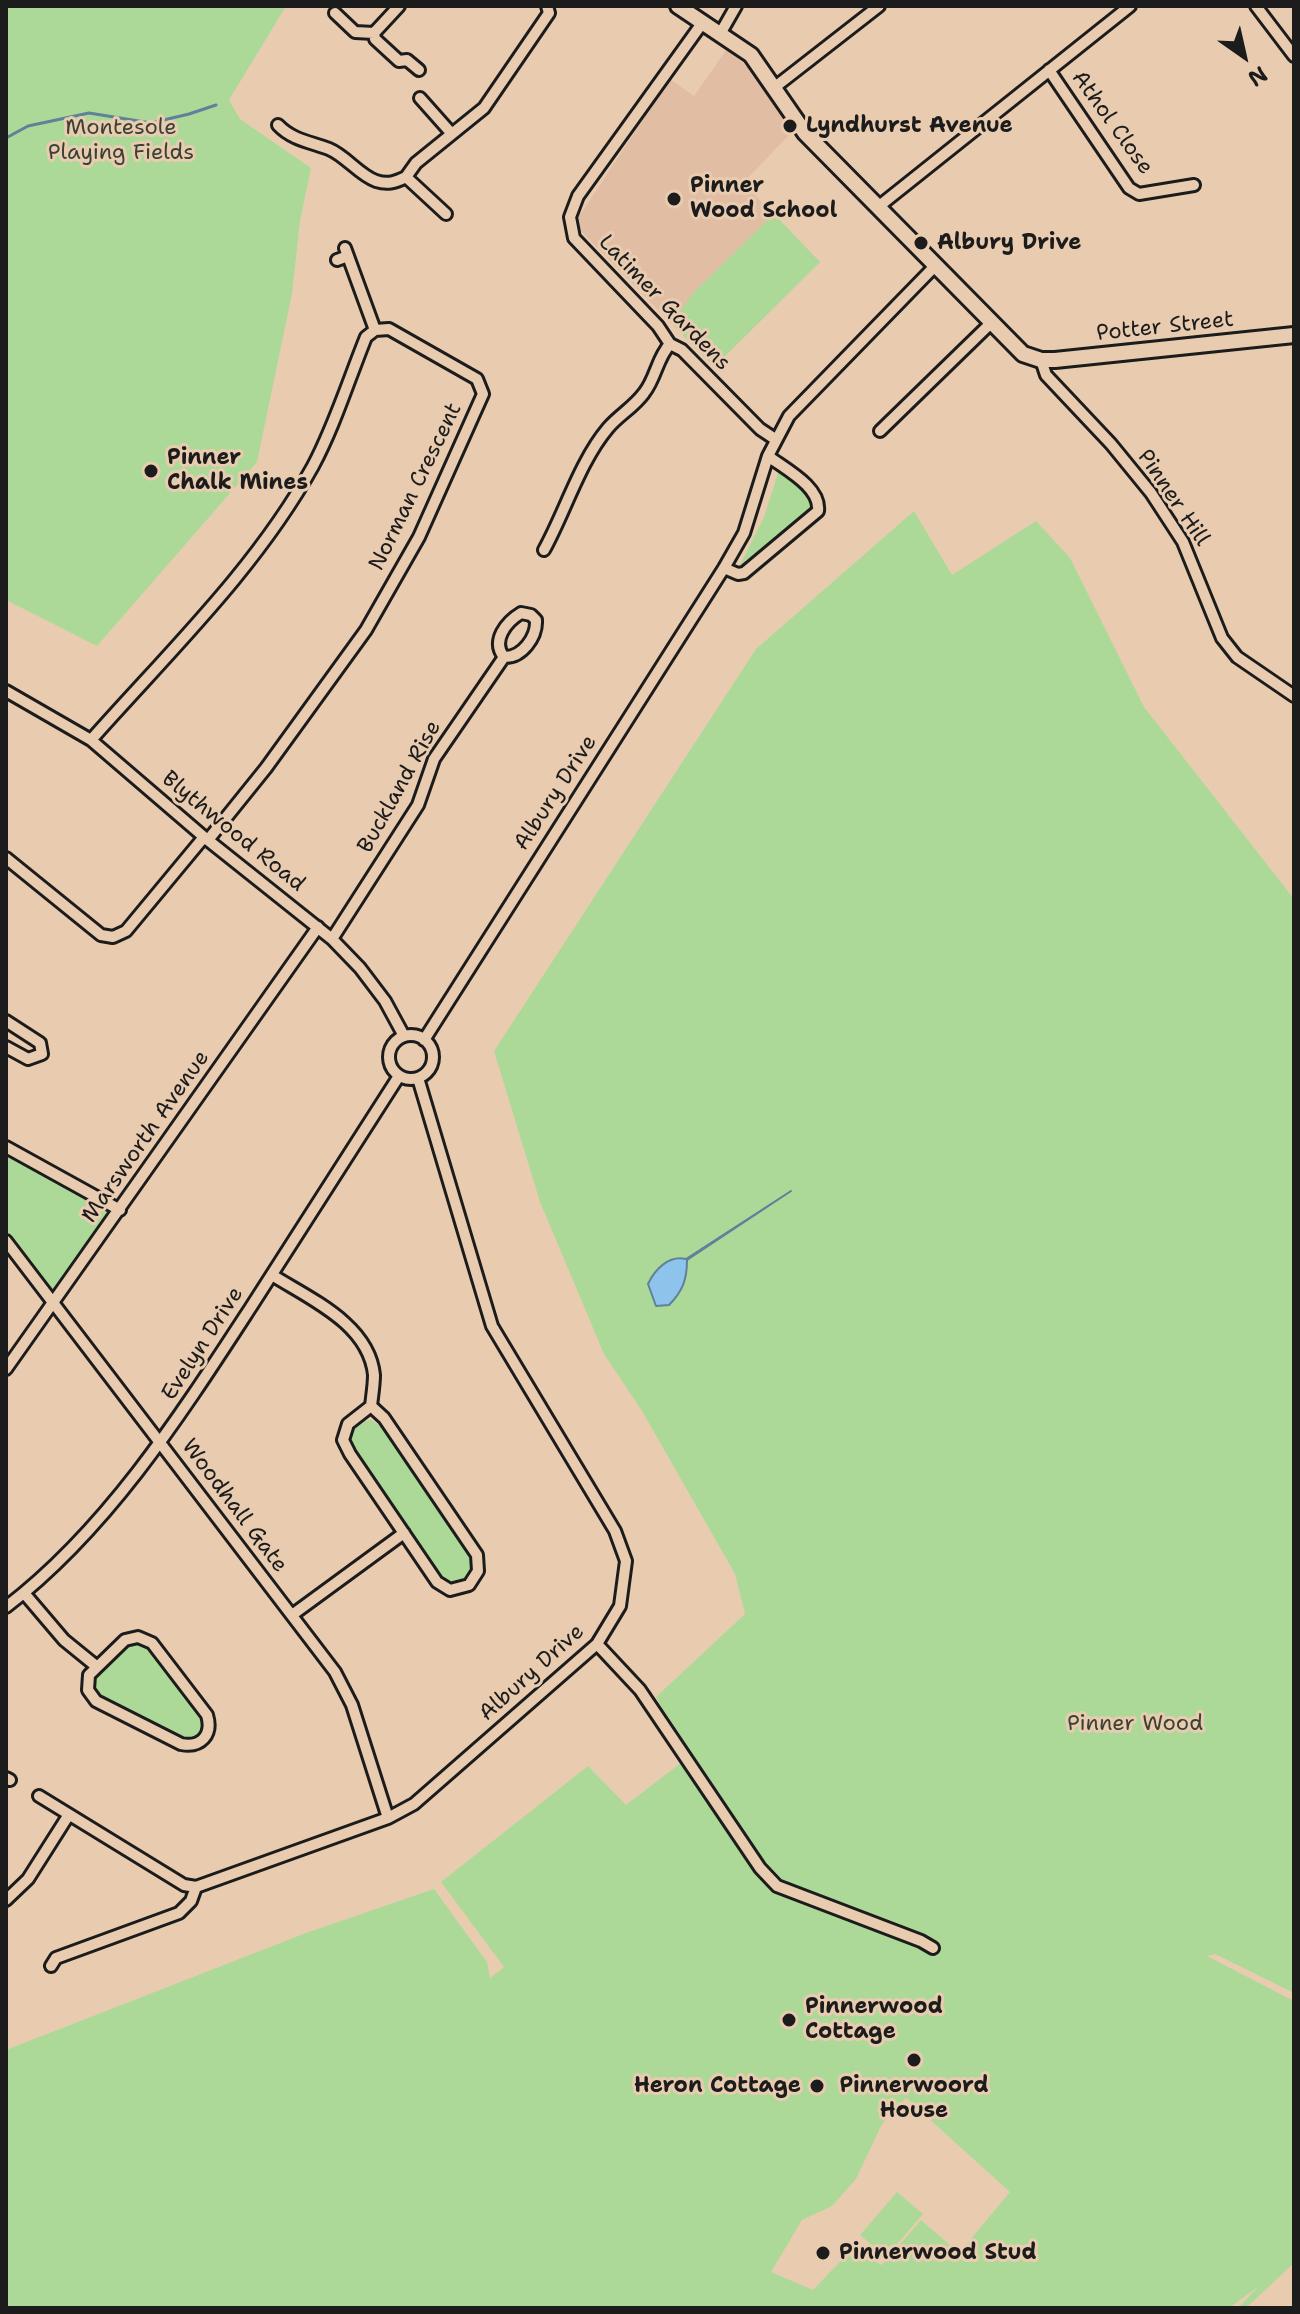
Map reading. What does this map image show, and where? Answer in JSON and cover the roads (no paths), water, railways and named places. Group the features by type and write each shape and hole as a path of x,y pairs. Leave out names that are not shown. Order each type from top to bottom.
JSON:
{"street":[{"path":"374,33 399,6"},
{"path":"278,125 285,132 312,145 329,149 375,181 392,184 406,177 416,163 484,108 549,13 547,6"},
{"path":"678,6 751,55 805,133 1023,354 1041,360"},
{"path":"720,34 736,6"},
{"path":"775,87 879,6"},
{"path":"878,207 1130,6"},
{"path":"1256,6 1294,56"},
{"path":"335,13 355,32 374,33"},
{"name":"Latimer Gardens","path":"703,22 578,196 570,217 574,238 658,326 670,344 682,350 760,429 775,439"},
{"path":"374,33 375,39 399,61 407,60 419,70"},
{"name":"Athol Close","path":"1049,70 1129,188 1139,194 1194,185"},
{"path":"420,98 452,134"},
{"path":"406,177 446,214"},
{"path":"91,740 228,586 276,525 314,464 366,337 375,330 347,252 337,260"},
{"name":"Albury Drive","path":"424,1040 724,568 744,533 768,456 789,416 936,265"},
{"path":"880,431 991,323"},
{"name":"Norman Crescent","path":"6,858 101,935 113,937 126,931 266,768 366,630 419,537 483,394 477,379 389,329 375,330"},
{"name":"Potter Street","path":"1041,360 1294,335"},
{"path":"544,550 589,457 608,428 646,391 662,353 670,344"},
{"name":"Pinner Hill","path":"1041,360 1046,375 1111,444 1151,493 1177,532 1198,574 1222,638 1237,657 1294,696"},
{"path":"724,568 738,574 744,573 818,511 819,504 812,491 768,456"},
{"name":"Buckland Rise","path":"521,613 531,615 536,620 535,632 521,652 514,657 504,657 497,646 498,640 514,617 521,613"},
{"name":"Buckland Rise","path":"332,939 418,805 434,759 504,657"},
{"name":"Blythwood Road","path":"6,691 91,740 332,939 360,968 385,1001 404,1036"},
{"name":"Marsworth Avenue","path":"6,1369 318,927"},
{"path":"6,1021 40,1043 42,1054 28,1059 6,1047"},
{"path":"404,1036 418,1036 432,1050 432,1064 418,1078 399,1076 393,1070 389,1057 393,1044 404,1036"},
{"name":"Evelyn Drive","path":"6,1607 76,1542 161,1443 399,1076"},
{"name":"Albury Drive","path":"196,1887 388,1818 414,1804 597,1644 620,1606 626,1561 615,1531 492,1326 418,1078"},
{"path":"6,1147 120,1210"},
{"name":"Woodhall Gate","path":"6,1241 10,1254 53,1304 335,1672 352,1705 388,1818"},
{"path":"272,1275 346,1322 365,1346 374,1375 371,1406 348,1424 343,1440 437,1582 450,1590 469,1585 478,1571 477,1555 384,1418 371,1406"},
{"path":"292,1615 404,1533"},
{"path":"24,1593 64,1640 96,1666"},
{"path":"138,1637 152,1643 207,1715 210,1725 207,1734 200,1743 191,1746 181,1744 96,1701 88,1690 89,1675 96,1666 125,1640 138,1637"},
{"path":"597,1644 640,1690 760,1868 777,1886 933,1948"},
{"path":"39,1796 184,1885 196,1887 191,1901 179,1913 56,1958 51,1966"},
{"path":"6,1900 28,1879 68,1816"}],"water":[{"path":"791,1191 687,1260 685,1279 678,1295 669,1305 656,1306 648,1284 663,1264 674,1259 686,1259"}],"waterway":[{"path":"6,138 28,126 89,113 151,123 216,105"}],"place":[{"name":"Lyndhurst Avenue","path":"790,126"},
{"name":"Pinner Wood School","path":"674,199"},
{"name":"Albury Drive","path":"921,243"},
{"name":"Pinner Chalk Mines","path":"151,471"},
{"name":"Pinnerwood Cottage","path":"789,2020"},
{"name":"Pinnerwoord House","path":"914,2060"},
{"name":"Heron Cottage","path":"817,2086"},
{"name":"Pinnerwood Stud","path":"823,2253"}],"park label":[{"name":"Montesole Playing Fields","path":"121,140"},
{"name":"Pinner Wood","path":"1135,1724"}]}
